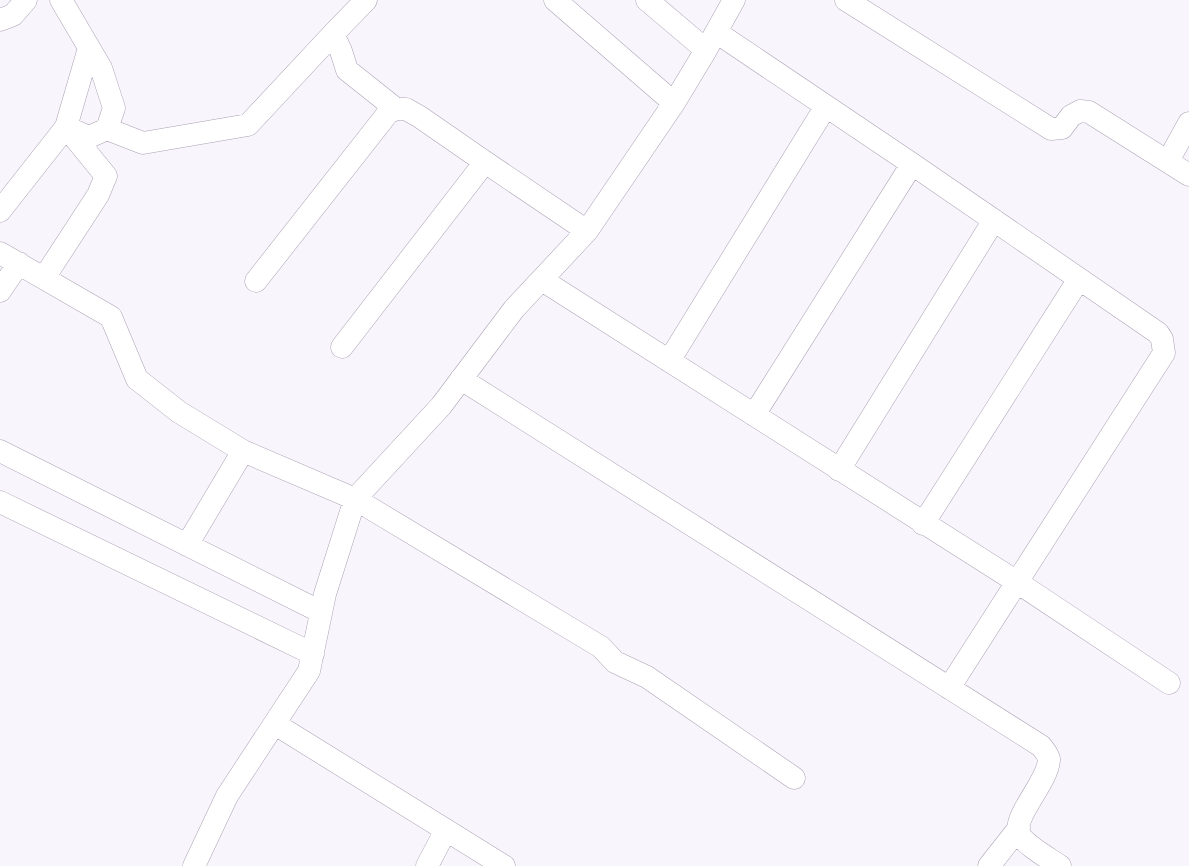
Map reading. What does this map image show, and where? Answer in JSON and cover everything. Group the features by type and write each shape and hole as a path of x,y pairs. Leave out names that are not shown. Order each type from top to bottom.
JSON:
{"street":[{"path":"0,20 13,15 26,0"},
{"path":"61,0 101,68 114,108 106,129 89,137 66,127"},
{"path":"106,129 143,143 248,125 366,0"},
{"path":"555,0 674,103"},
{"path":"647,0 711,41 826,106 1158,333 1162,339 1164,354 949,688"},
{"path":"194,866 227,796 309,671 325,594 355,499 441,406 514,309 587,231 674,103 734,0"},
{"path":"846,0 1051,129 1062,128 1072,116 1080,111 1089,112 1189,175"},
{"path":"333,34 341,51 347,70 396,109"},
{"path":"0,211 66,127 89,48"},
{"path":"669,361 826,106"},
{"path":"256,281 388,113 396,109 406,110 420,117 587,231"},
{"path":"1168,161 1189,123"},
{"path":"44,278 98,195 106,176 66,127"},
{"path":"342,347 485,162"},
{"path":"754,415 912,164"},
{"path":"839,470 994,220"},
{"path":"0,253 111,317 137,379 179,412 243,451 355,499 601,647 615,662 647,677 794,778"},
{"path":"0,291 19,263"},
{"path":"923,524 1079,279"},
{"path":"542,280 923,524 1017,582 1169,683"},
{"path":"462,380 1041,746 1049,758 1047,770 1019,822 1019,833 1027,842 1060,866"},
{"path":"0,451 321,612"},
{"path":"187,545 243,451"},
{"path":"0,502 313,654"},
{"path":"275,724 504,866"},
{"path":"989,866 1019,828"},
{"path":"427,866 446,830"}]}
